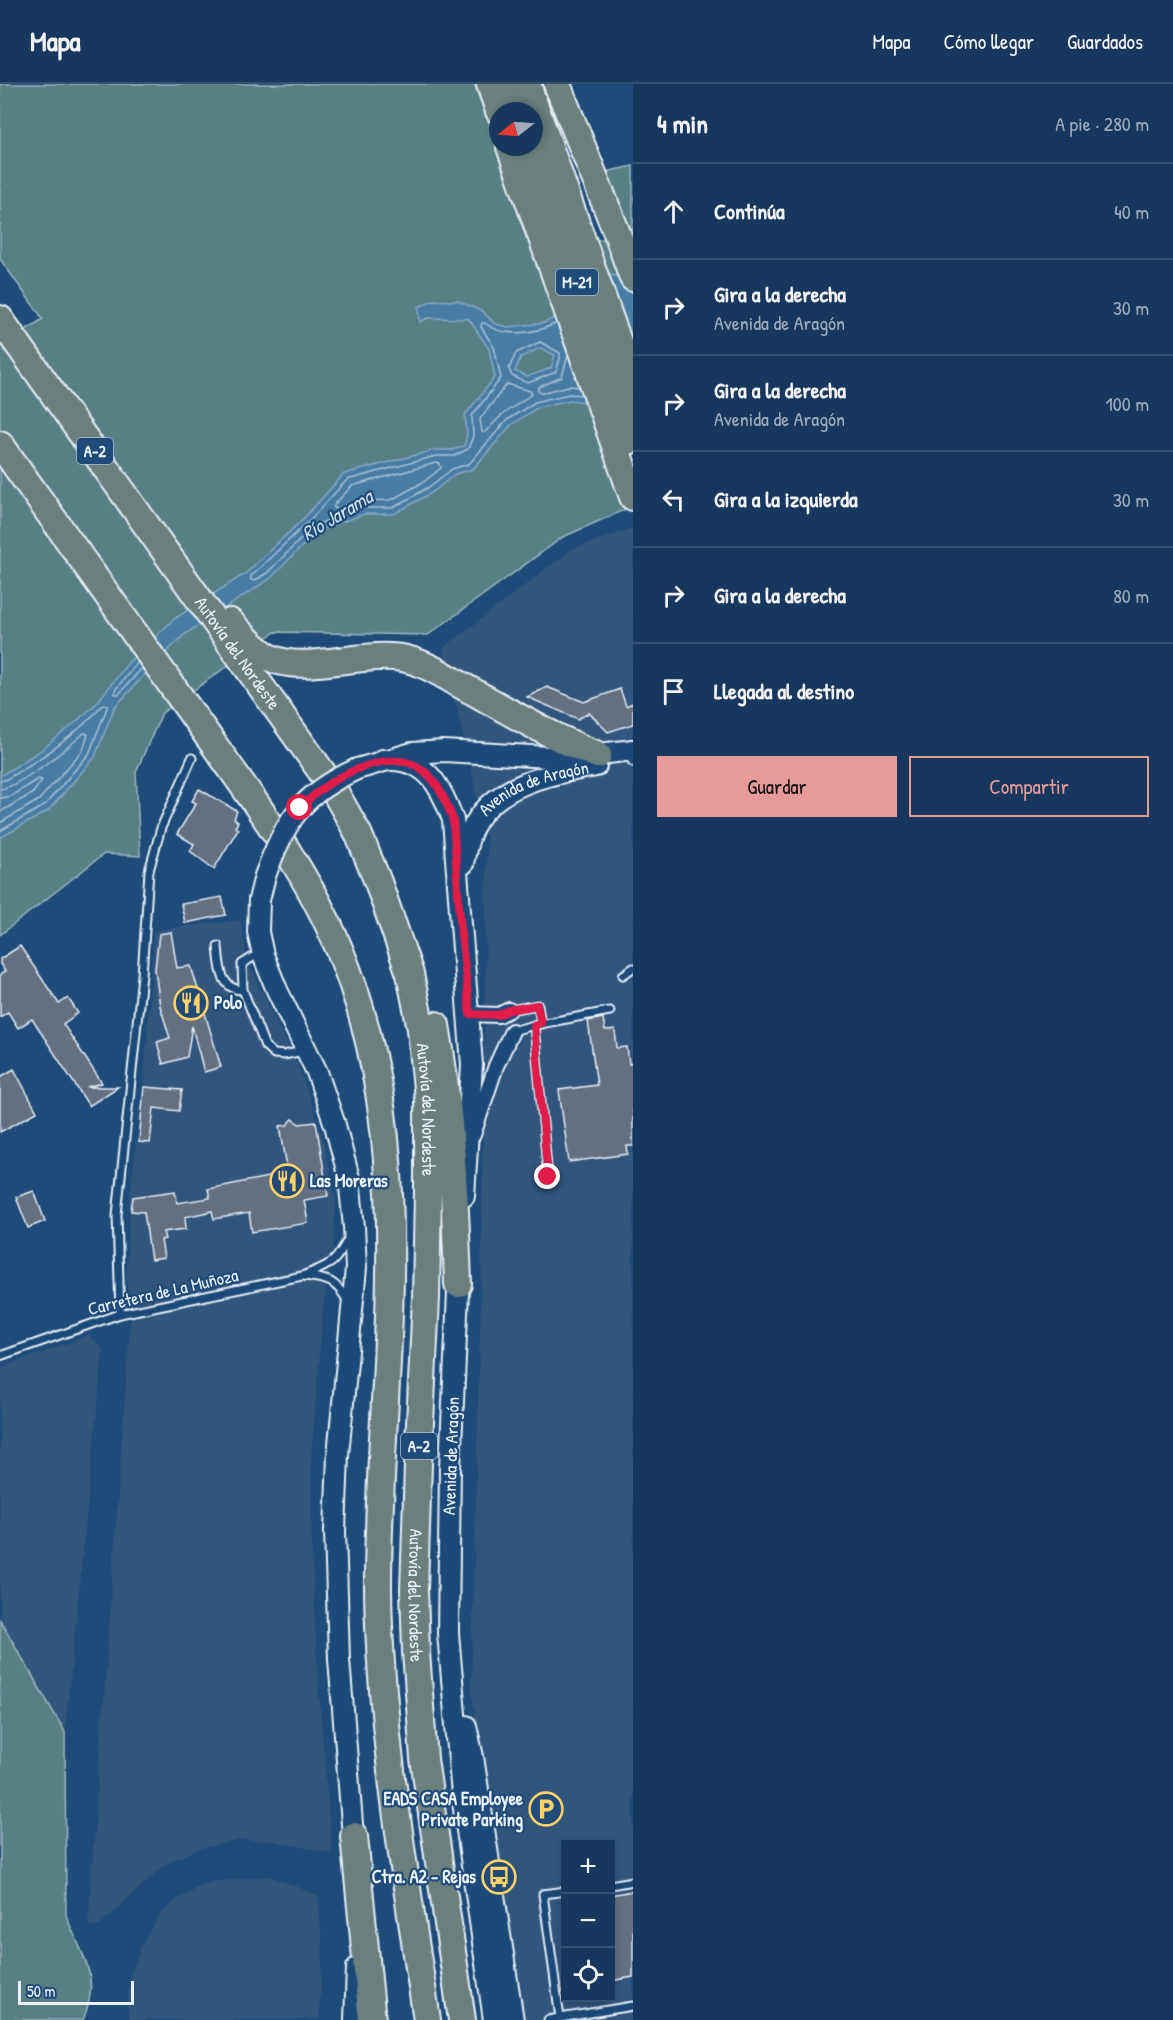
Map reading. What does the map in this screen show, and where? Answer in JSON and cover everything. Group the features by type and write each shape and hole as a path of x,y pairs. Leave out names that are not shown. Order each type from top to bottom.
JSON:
{"highway":[{"path":"490,84 496,102"},
{"path":"508,84 515,102"},
{"name":"M-21","path":"526,102 527,84"},
{"path":"558,85 633,278"},
{"path":"528,156 622,428 633,497"},
{"name":"M-21","path":"529,156 633,384"},
{"name":"Autovía del Nordeste","path":"3,323 183,575 248,639 259,663 358,833 378,882 410,974 421,1029 428,1099 426,1298 414,1590 416,1652 424,1759 462,2020"},
{"name":"Autovía del Nordeste","path":"0,444 254,800 295,864 339,948 365,1027 382,1107 390,1189 389,1296 381,1460 379,1579 381,1653 392,1773 427,2020"},
{"path":"259,663 313,663 362,658 400,658 428,666 572,745 598,755"},
{"path":"378,882 412,935 435,1020 442,1060 454,1174 458,1284"},
{"path":"354,1836 372,2020"}],"street":[{"path":"355,2020 357,1982 354,1836 339,1659 335,1532 338,1455 356,1268 354,1227 349,1178 335,1125 317,1072 262,955 258,933 259,900 265,876 289,820 323,787 357,768 412,753 444,751 540,757 598,755 633,750"},
{"name":"Avenida de Aragón","path":"382,760 397,759 414,764 425,771 447,803 453,820 470,1014 472,1065 458,1284 450,1480 448,1634 462,1795 494,2020"},
{"name":"Avenida de Aragón","path":"459,890 471,832 476,822 501,796 523,784 555,774 633,762"},
{"path":"470,1014 498,1015 509,1010"},
{"path":"466,1157 496,1066 512,1031"},
{"path":"453,1690 466,1725 473,1757 513,2020"}],"lane":[{"path":"120,1314 117,1215 142,975 149,871 160,828 192,758"},
{"path":"218,946 224,982 236,990 243,990"},
{"path":"262,955 253,957 242,964 243,990 265,1046 274,1054 284,1055 306,1050"},
{"path":"623,975 633,968"},
{"path":"509,1010 537,1005 548,1177"},
{"path":"512,1031 537,1024 610,1011"},
{"name":"Carretera de La Muñoza","path":"0,1356 120,1314 302,1276 339,1258 354,1227"},
{"name":"Carretera de La Muñoza","path":"302,1276 324,1278 336,1283 352,1309"},
{"path":"615,1883 633,1881"},
{"path":"560,2018 543,1894 561,1892"},
{"path":"548,2020 588,2017 633,2006"}],"shaded area":[{"path":"633,528 633,2020 522,2020 471,1690 481,1288 487,840 443,648 572,549"},
{"path":"241,920 247,960 300,1070 323,1138 336,1202 333,1254 324,1298 311,1460 312,1554 318,1680 332,1853 271,1841 240,1840 198,1849 167,1863 97,1927 88,1925 130,1323 126,1277 130,1196 144,1081 154,930"},
{"path":"89,1335 103,1350 65,1732 0,1620 0,1368"},
{"path":"269,1876 318,1895 323,1950 319,2020 130,2020 127,2004 130,1976 142,1944 161,1914 180,1897 200,1885"}],"green space":[{"path":"0,84 474,84 489,122 489,156 500,156 526,238 590,242 632,232 605,172 633,166 633,282 602,271 633,356 633,506 563,537 428,635 275,632 162,713 136,772 140,856 104,854 0,935 0,346 43,319 0,259"},
{"path":"0,1620 65,1732 66,1915 90,1977 88,2004 83,2020 0,2020"}],"water":[{"name":"Río Jarama","path":"601,271 633,282 633,394 594,403 570,400 538,407 511,425 473,469 455,474 433,492 394,514 364,514 317,531 271,578 185,634 114,708 95,757 48,811 0,838 0,776 40,751 96,704 128,663 174,619 245,574 304,518 344,474 435,450 452,450 464,446 467,435 465,415 495,377 489,349 469,319 428,318 420,322 419,307 432,300 458,301 483,312 495,324 508,327 544,323 558,316","holes":["540,348 555,355 551,368 527,377 515,371 521,357"]}],"building":[{"path":"547,687 584,702 620,689 626,706 633,703 633,724 608,732 589,713 578,719 527,697"},
{"path":"199,789 237,811 234,819 238,822 235,827 238,829 214,869 190,851 194,844 177,834 196,803 192,801"},
{"path":"222,897 226,915 185,923 181,904"},
{"name":"Polo","path":"171,932 177,968 191,966 221,1067 204,1072 192,1026 187,1057 163,1064 157,1042 170,1038 160,1006 155,969 159,934"},
{"path":"20,946 59,1004 68,998 78,1013 63,1024 102,1083 87,1087 118,1087 89,1106 32,1019 18,1028 8,1012 0,1017 0,975 5,971 0,964 0,959"},
{"path":"603,1018 605,1031 615,1030 617,1048 627,1047 629,1064 633,1063 633,1146 627,1146 628,1154 569,1162 559,1090 597,1085 588,1021"},
{"path":"14,1069 37,1112 0,1132 0,1077"},
{"path":"144,1087 182,1090 179,1111 154,1108 150,1143 139,1142"},
{"name":"Las Moreras","path":"293,1119 299,1124 316,1122 328,1196 304,1200 308,1223 252,1232 249,1213 214,1219 212,1211 185,1217 186,1229 163,1232 165,1239 161,1240 164,1258 151,1260 144,1212 131,1211 133,1197 175,1191 177,1203 210,1198 208,1189 288,1173 280,1126 287,1125"},
{"path":"34,1191 45,1221 28,1228 16,1197"},
{"path":"633,1891 633,1977 615,1980 615,1948 615,1894"}],"place":[{"name":"Polo","path":"191,1003"},
{"name":"Las Moreras","path":"287,1181"},
{"name":"EADS CASA Employee Private Parking","path":"546,1809"},
{"name":"Ctra. A2 - Rejas","path":"499,1877"}],"route":[{"path":"300,808 323,787 340,776 382,760 397,759 414,764 425,771 436,784 447,803 453,820 461,933 470,1014 498,1015 509,1010 537,1005 541,1023 534,1025 548,1177"}]}
